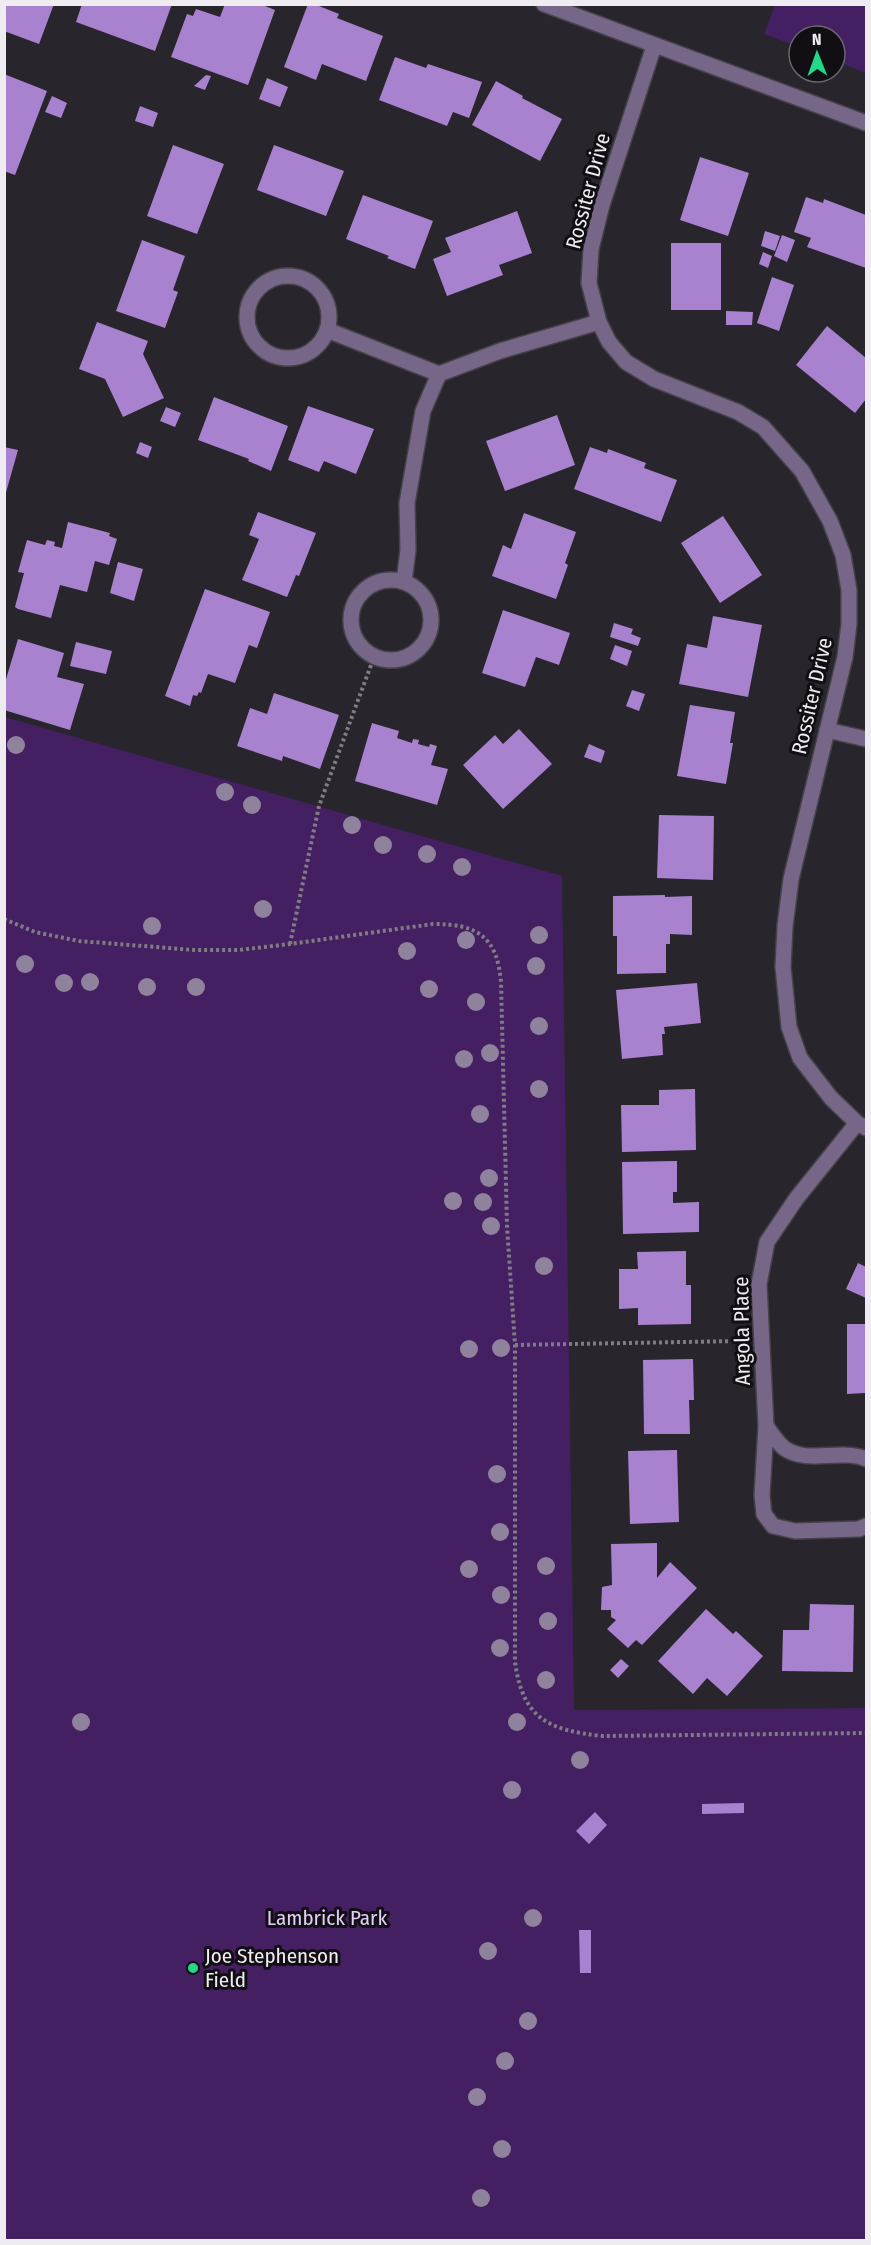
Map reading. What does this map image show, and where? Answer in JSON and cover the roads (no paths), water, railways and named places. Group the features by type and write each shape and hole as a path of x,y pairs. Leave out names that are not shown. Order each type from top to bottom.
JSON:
{"street":[{"path":"544,4 867,123"},
{"name":"Rossiter Drive","path":"654,46 602,205 591,249 589,283 599,322 609,342 626,362 654,379 738,412 763,427 802,471 830,521 843,555 849,590 849,624 845,657 791,879 784,946 784,995 789,1027 800,1058 831,1098 862,1126"},
{"path":"295,276 308,281 320,290 327,302 330,316 327,330 312,350 300,356 287,358 274,355 263,349 254,339 247,315 250,302 256,291 267,282 281,277 295,276"},
{"path":"327,330 439,374 500,351 599,322"},
{"path":"404,582 408,550 407,503 423,411 439,374"},
{"path":"391,580 404,582 416,588 425,598 430,610 429,635 412,655 400,660 374,657 363,649 355,638 351,625 356,599 366,588 378,582 391,580"},
{"path":"827,730 867,739"},
{"name":"Angola Place","path":"862,1126 796,1199 767,1242 759,1284 765,1426 762,1495 765,1514 773,1526 795,1531 859,1529 867,1526"},
{"path":"765,1426 783,1447 797,1455 856,1454 867,1459"}],"place":[{"name":"Joe Stephenson Field","path":"193,1968"}],"park label":[{"name":"Lambrick Park","path":"327,1918"}]}
